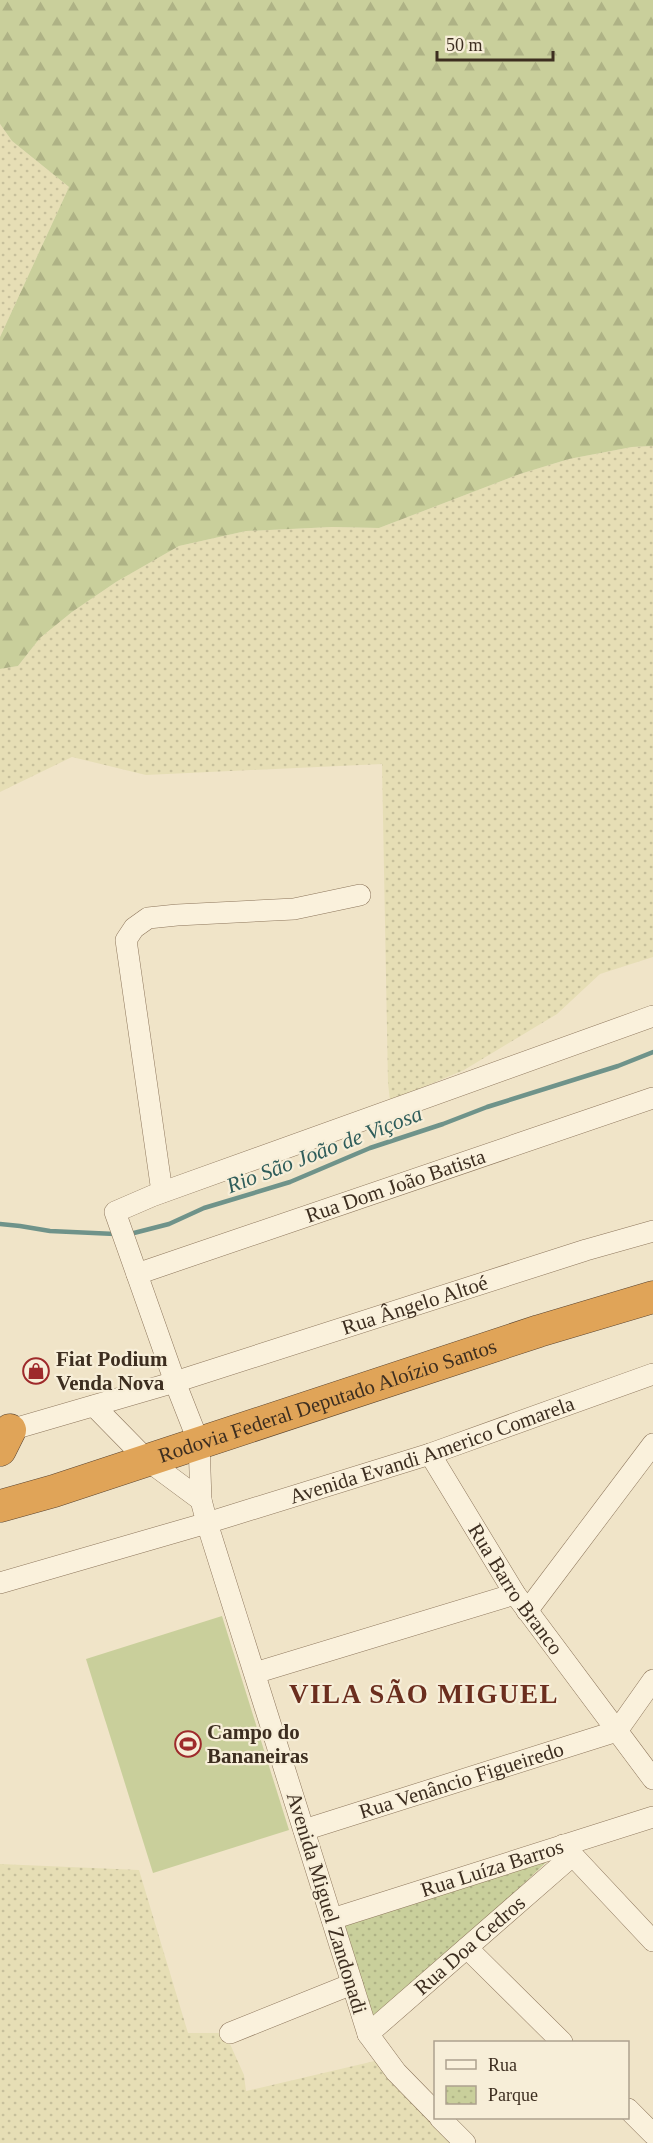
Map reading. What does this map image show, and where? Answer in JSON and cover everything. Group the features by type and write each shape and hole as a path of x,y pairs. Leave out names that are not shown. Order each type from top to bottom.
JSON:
{"highway":[{"name":"Rodovia Federal Deputado Aloízio Santos","path":"0,1506 54,1491 538,1331 653,1297"}],"street":[{"path":"360,895 294,909 148,918 134,927 126,940 162,1192 653,1016"},
{"name":"Rua Dom João Batista","path":"135,1268 653,1098"},
{"name":"Avenida Miguel Zandonadi","path":"162,1192 115,1212 199,1443 201,1500 207,1523 368,2034 396,2072 434,2112"},
{"name":"Rua Ângelo Altoé","path":"3,1438 94,1406 653,1231"},
{"name":"Avenida Evandi Americo Comarela","path":"0,1583 207,1523 430,1454 653,1374"},
{"path":"94,1406 147,1460 201,1500"},
{"path":"255,1673 521,1603 653,1444"},
{"name":"Rua Barro Branco","path":"430,1454 521,1603 653,1779"},
{"path":"617,1731 653,1680"},
{"name":"Rua Venâncio Figueiredo","path":"304,1830 617,1731"},
{"name":"Rua Luíza Barros","path":"332,1919 567,1850 653,1816"},
{"path":"567,1850 653,1941"},
{"name":"Rua Doa Cedros","path":"368,2034 467,1948 567,1850"},
{"path":"467,1948 560,2041"},
{"path":"230,2033 352,1984"},
{"path":"629,2111 653,2134"},
{"path":"441,2119 465,2143"}],"shaded area":[{"path":"0,124 12,141 69,187 0,337"},
{"path":"653,446 653,957 600,974 557,1014 464,1070 390,1101 382,764 146,775 72,757 0,792 0,669 18,666 40,638 72,612 116,582 179,546 246,531 332,527 379,528 520,474 569,459 632,447"},
{"path":"0,1864 139,1870 188,2033 225,2033 244,2075 246,2091 379,2060 458,2143 0,2143"}],"green space":[{"path":"0,0 653,0 653,446 632,447 569,459 520,474 379,528 332,527 246,531 179,546 116,582 72,612 40,638 18,666 0,669 0,337 69,187 12,141 0,124"},
{"name":"Campo do Bananeiras","path":"222,1616 289,1830 153,1873 86,1659"},
{"path":"562,1847 369,2032 333,1920"}],"waterway":[{"name":"Rio São João de Viçosa","path":"130,1234 169,1224 204,1208 290,1182 370,1148 487,1107 618,1066 653,1052"},
{"name":"Rio São João de Viçosa","path":"0,1224 50,1231 115,1234"}],"place":[{"name":"Fiat Podium Venda Nova","path":"36,1371"},
{"name":"Campo do Bananeiras","path":"188,1744"}],"district":[{"name":"VILA SÃO MIGUEL","path":"424,1694"}]}
